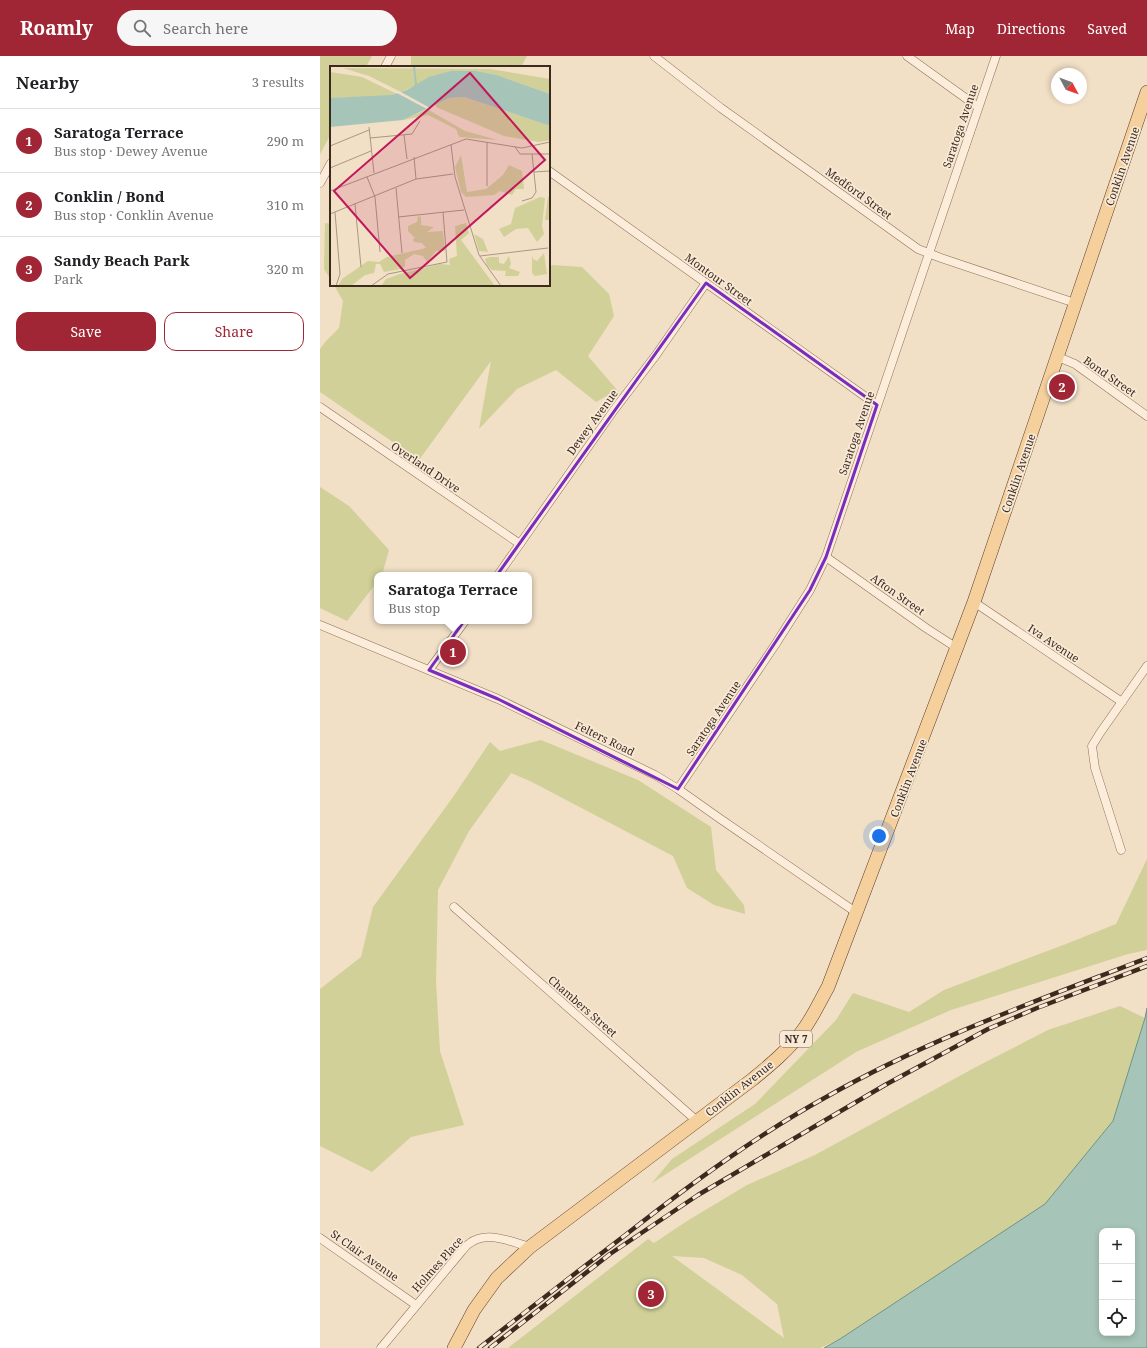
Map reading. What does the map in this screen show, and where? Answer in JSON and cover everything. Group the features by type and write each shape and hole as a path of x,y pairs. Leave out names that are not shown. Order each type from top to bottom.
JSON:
{"main road":[{"name":"Conklin Avenue","path":"454,1348 474,1310 497,1278 530,1247 753,1079 784,1052 801,1034 810,1020 828,987 958,648 1147,92"}],"street":[{"path":"386,66 391,56"},
{"name":"Medford Street","path":"654,56 721,108 912,245 929,254 1075,303"},
{"path":"907,56 978,107"},
{"name":"Saratoga Avenue","path":"678,789 783,633 810,590 826,557 996,56"},
{"path":"320,183 330,165"},
{"name":"Montour Street","path":"550,172 877,405"},
{"name":"Dewey Avenue","path":"500,572 614,410 656,355 706,283"},
{"name":"Bond Street","path":"1058,356 1075,364 1147,416"},
{"name":"Overland Drive","path":"320,408 520,544"},
{"name":"Afton Street","path":"826,557 926,628 958,648"},
{"name":"Iva Avenue","path":"974,602 1122,702"},
{"path":"429,670 463,624"},
{"name":"Felters Road","path":"320,625 498,699 655,775 678,789 857,913"},
{"path":"1121,850 1095,768 1092,746 1147,666"},
{"name":"Chambers Street","path":"454,907 697,1121"},
{"name":"Holmes Place","path":"381,1348 416,1304 470,1242 478,1238 488,1236 530,1247"},
{"name":"St Clair Avenue","path":"320,1238 416,1304"}],"highlighted area":[{"path":"706,283 877,405 826,557 810,590 678,789 498,699 429,670"}],"green space":[{"path":"320,56 372,56 367,66 330,66 330,136 320,154"},
{"path":"411,56 527,56 522,66 411,66"},
{"path":"325,223 330,224 330,278 324,269"},
{"path":"553,265 582,267 609,294 614,316 588,356 617,390 596,402 556,370 517,389 479,429 491,361 419,460 320,392 320,349 339,328 343,301 335,286 550,286 550,266"},
{"path":"320,487 349,506 389,550 383,572 374,572 374,586 347,621 320,608"},
{"path":"541,740 638,780 711,827 716,870 744,905 745,914 714,905 687,888 673,856 530,781 511,773 469,831 438,890 436,981 440,1051 464,1125 411,1137 372,1172 320,1146 320,989 361,957 373,907 453,797 490,742 500,751"},
{"path":"1147,859 1147,950 1128,954 951,1010 856,1052 652,1183 672,1159 755,1104 836,1020 853,993 909,1012 944,990 1116,924"},
{"path":"1120,1006 1145,1018 1113,1121 1045,1204 840,1339 820,1348 508,1348 648,1239 654,1243 687,1221 747,1185 815,1155 976,1067 1048,1030","holes":["672,1256 704,1258 742,1275 777,1304 784,1338"]}],"shaded area":[{"path":"1147,1008 1147,1348 824,1348 1045,1204 1113,1121"}],"railway":[{"path":"479,1348 652,1214 725,1160 802,1111 866,1075 945,1038 1025,1005 1147,958"},
{"path":"490,1348 610,1254 698,1195 885,1085 988,1029 1037,1008 1147,966"}],"place":[{"name":"Conklin / Bond","path":"1062,387"},
{"name":"Saratoga Terrace","path":"453,652"},
{"name":"Sandy Beach Park","path":"651,1294"}]}
